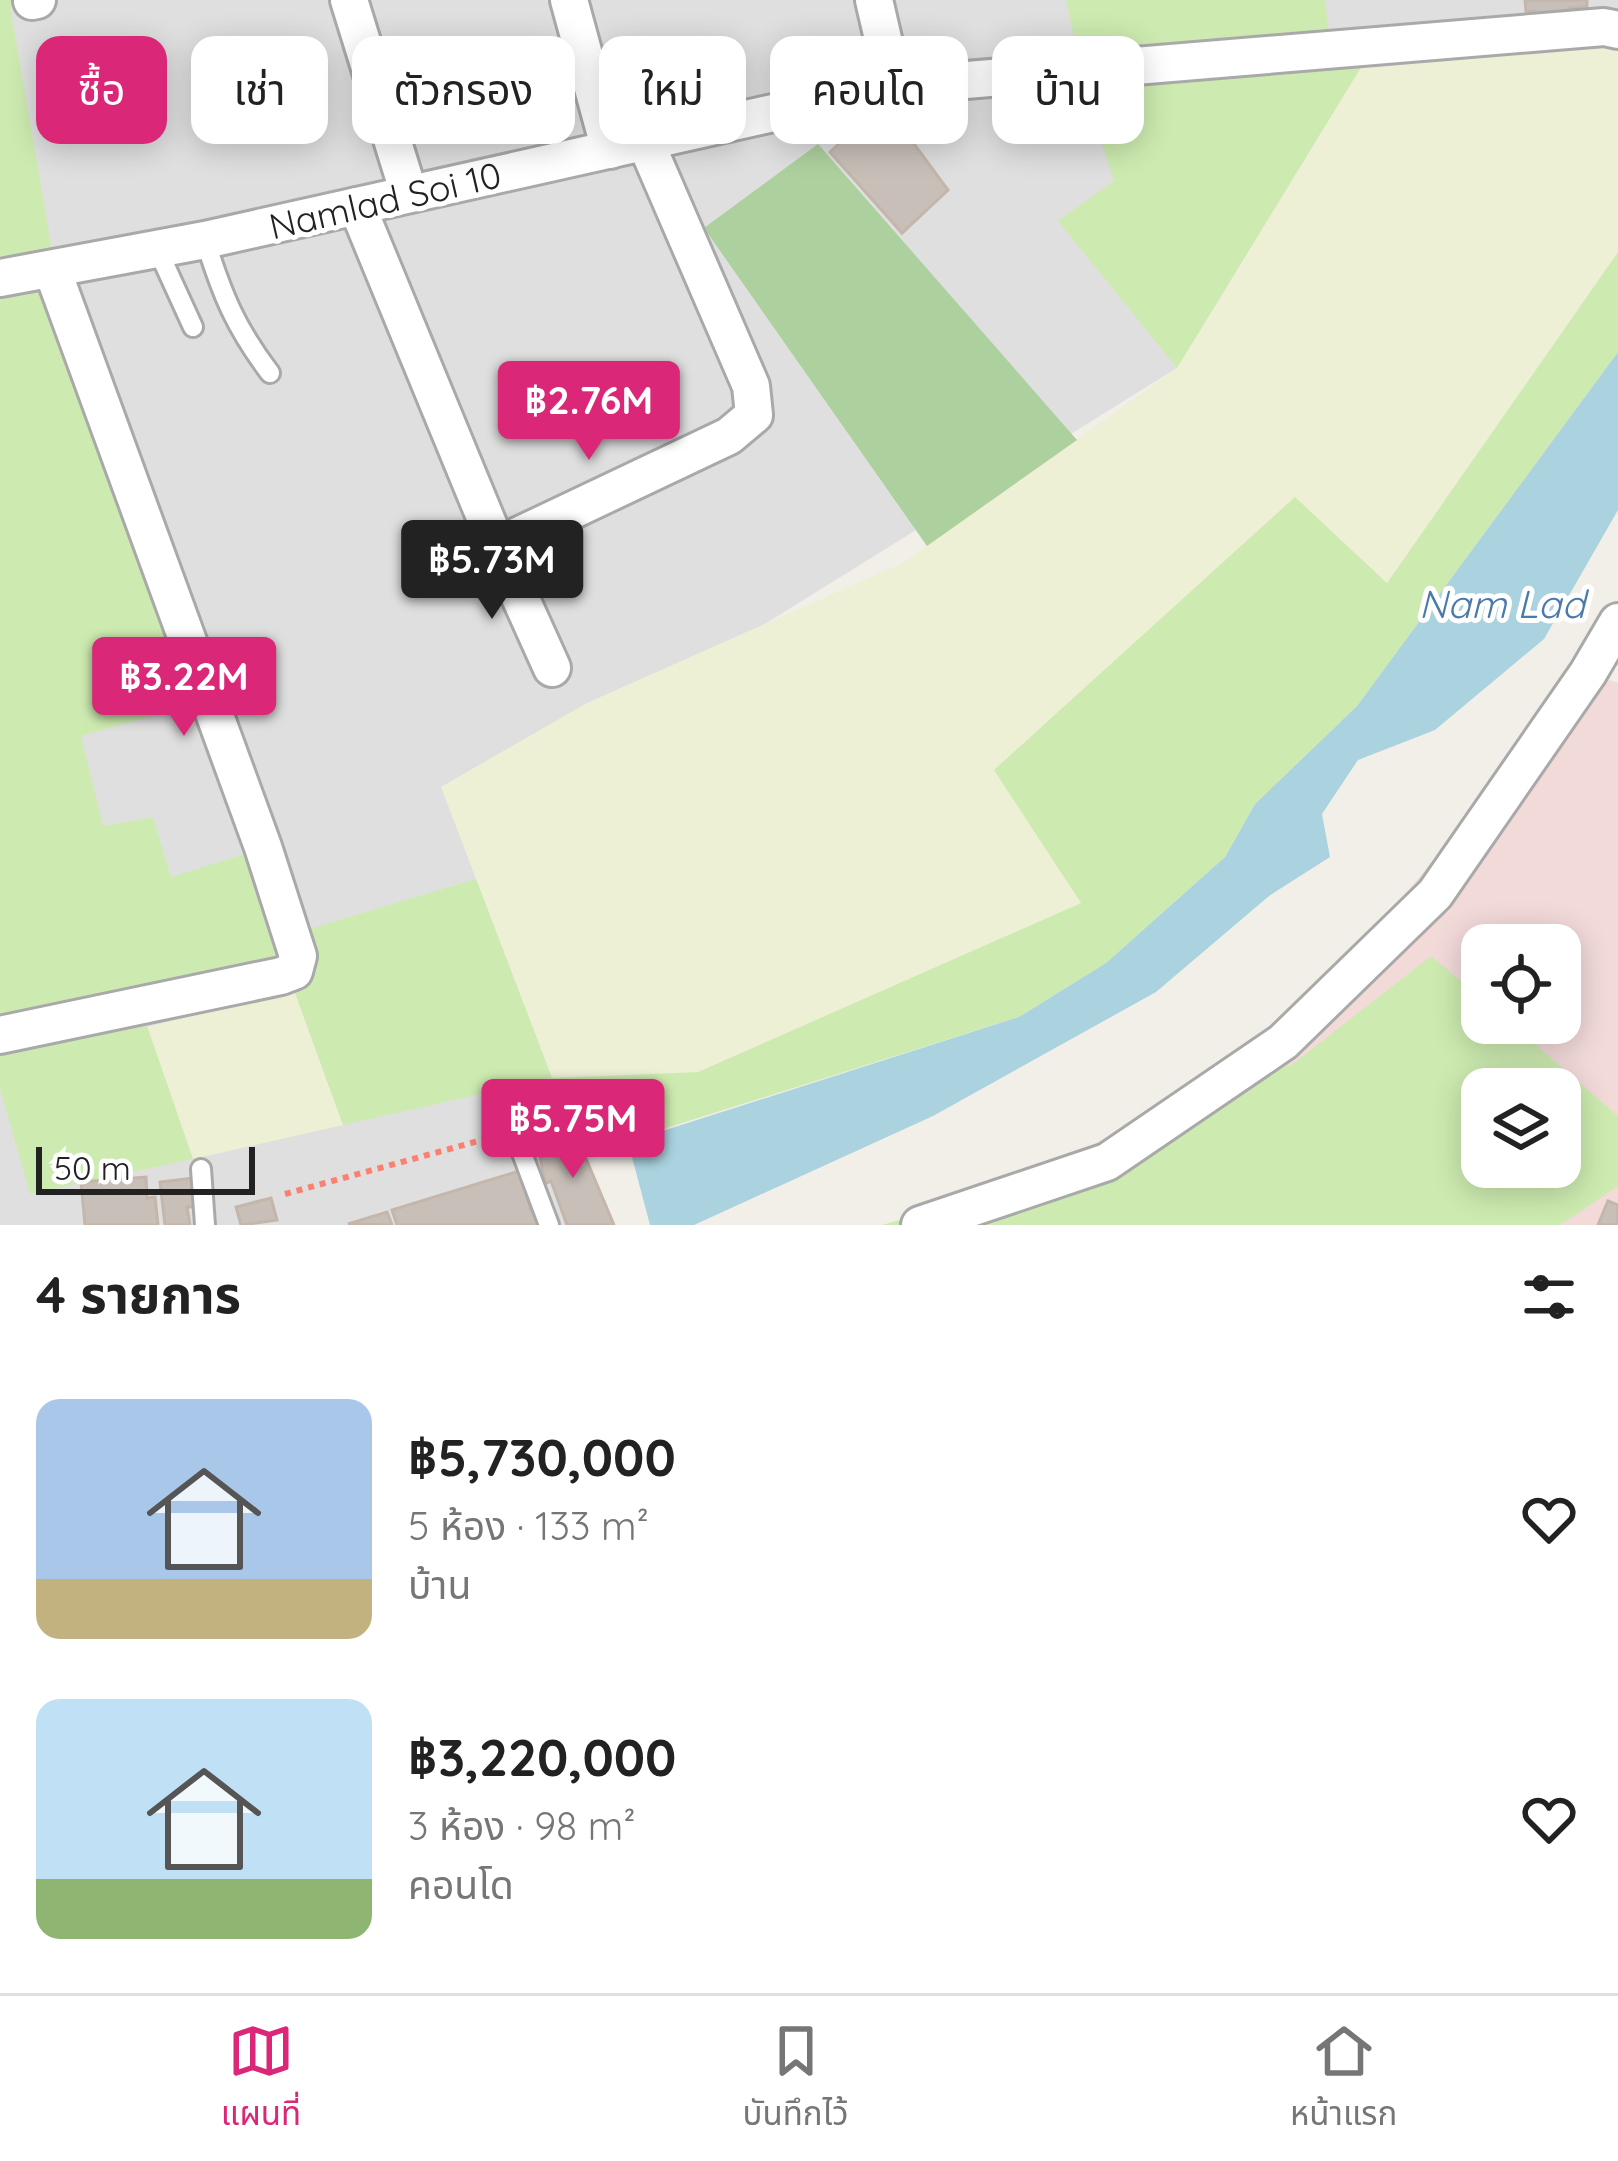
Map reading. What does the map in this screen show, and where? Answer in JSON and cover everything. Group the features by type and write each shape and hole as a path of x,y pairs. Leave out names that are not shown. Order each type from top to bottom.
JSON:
{"street":[{"path":"349,0 409,194"},
{"path":"497,546 729,436 754,415 752,386 628,146 569,0"},
{"path":"874,0 882,36"},
{"name":"Namlad Soi 10","path":"968,79 1611,19"},
{"name":"Namlad Soi 10","path":"0,278 205,240 770,114"},
{"path":"357,206 552,668"},
{"path":"0,1035 281,976 294,970 298,956 263,847 52,269"},
{"path":"920,1225 1107,1162 1283,1042 1436,894 1618,622"}],"lane":[{"path":"205,240 224,303 238,331 270,373"},
{"path":"156,246 193,326"},
{"path":"511,1124 549,1225"},
{"path":"201,1169 205,1225"}],"path":[{"path":"285,1194 511,1124"}],"shaded area":[{"path":"0,0 1618,0 1618,47 1177,368 544,761 489,900 604,1225 0,1225"},
{"path":"1588,673 1618,683 1618,1225 1319,1225 1283,1042"}],"green space":[{"path":"0,0 37,0 10,6 53,255 0,264"},
{"path":"1066,0 1325,0 1329,32 1144,47 1144,36 1074,36"},
{"path":"1618,30 1618,252 1386,584 1082,903 698,1072 552,1078 441,787 587,703 904,562 1177,368 1374,46"},
{"path":"1374,46 1177,368 1058,221 1114,181 1102,144 1144,144 1144,65"},
{"path":"818,144 1077,440 927,546 704,228"},
{"path":"1618,252 1618,352 1357,706 1255,804 1225,857 1106,963 1019,1017 584,1154 552,1078 698,1072 1081,903 994,770 1295,497 1387,583"},
{"path":"45,285 199,703 81,736 103,826 153,817 171,877 255,851 290,958 0,1027 0,293"},
{"path":"476,879 552,1078 343,1125 294,990 309,929"},
{"path":"1431,956 1461,981 1461,1044 1534,1044 1562,1068 1461,1068 1461,1188 1581,1188 1581,1084 1618,1116 1618,1186 1560,1225 882,1225 1107,1162 1283,1042 1289,1067"},
{"path":"294,990 343,1125 193,1159 147,1027"},
{"path":"147,1026 193,1159 30,1194 0,1089 0,1053"}],"water":[{"name":"Nam Lad","path":"1618,352 1618,510 1544,639 1435,730 1358,760 1322,814 1330,857 1269,896 1156,992 933,1116 694,1225 650,1225 628,1142 1019,1017 1106,963 1225,857 1255,804 1357,706"}],"building":[{"path":"1525,0 1587,0 1587,7 1569,8 1570,19 1535,21 1534,11 1526,11"},
{"path":"839,144 914,144 948,190 902,233 830,152"},
{"path":"575,1132 614,1225 567,1225 551,1181 545,1184 537,1140"},
{"path":"519,1171 531,1210 538,1208 544,1225 397,1225 392,1210"},
{"path":"146,1177 147,1198 155,1197 158,1225 85,1225 81,1182"},
{"path":"194,1178 197,1207 187,1207 190,1225 165,1225 160,1182"},
{"path":"271,1198 277,1220 241,1225 236,1207"},
{"path":"1608,1201 1618,1205 1618,1225 1598,1225"},
{"path":"387,1212 392,1225 348,1224"}]}
